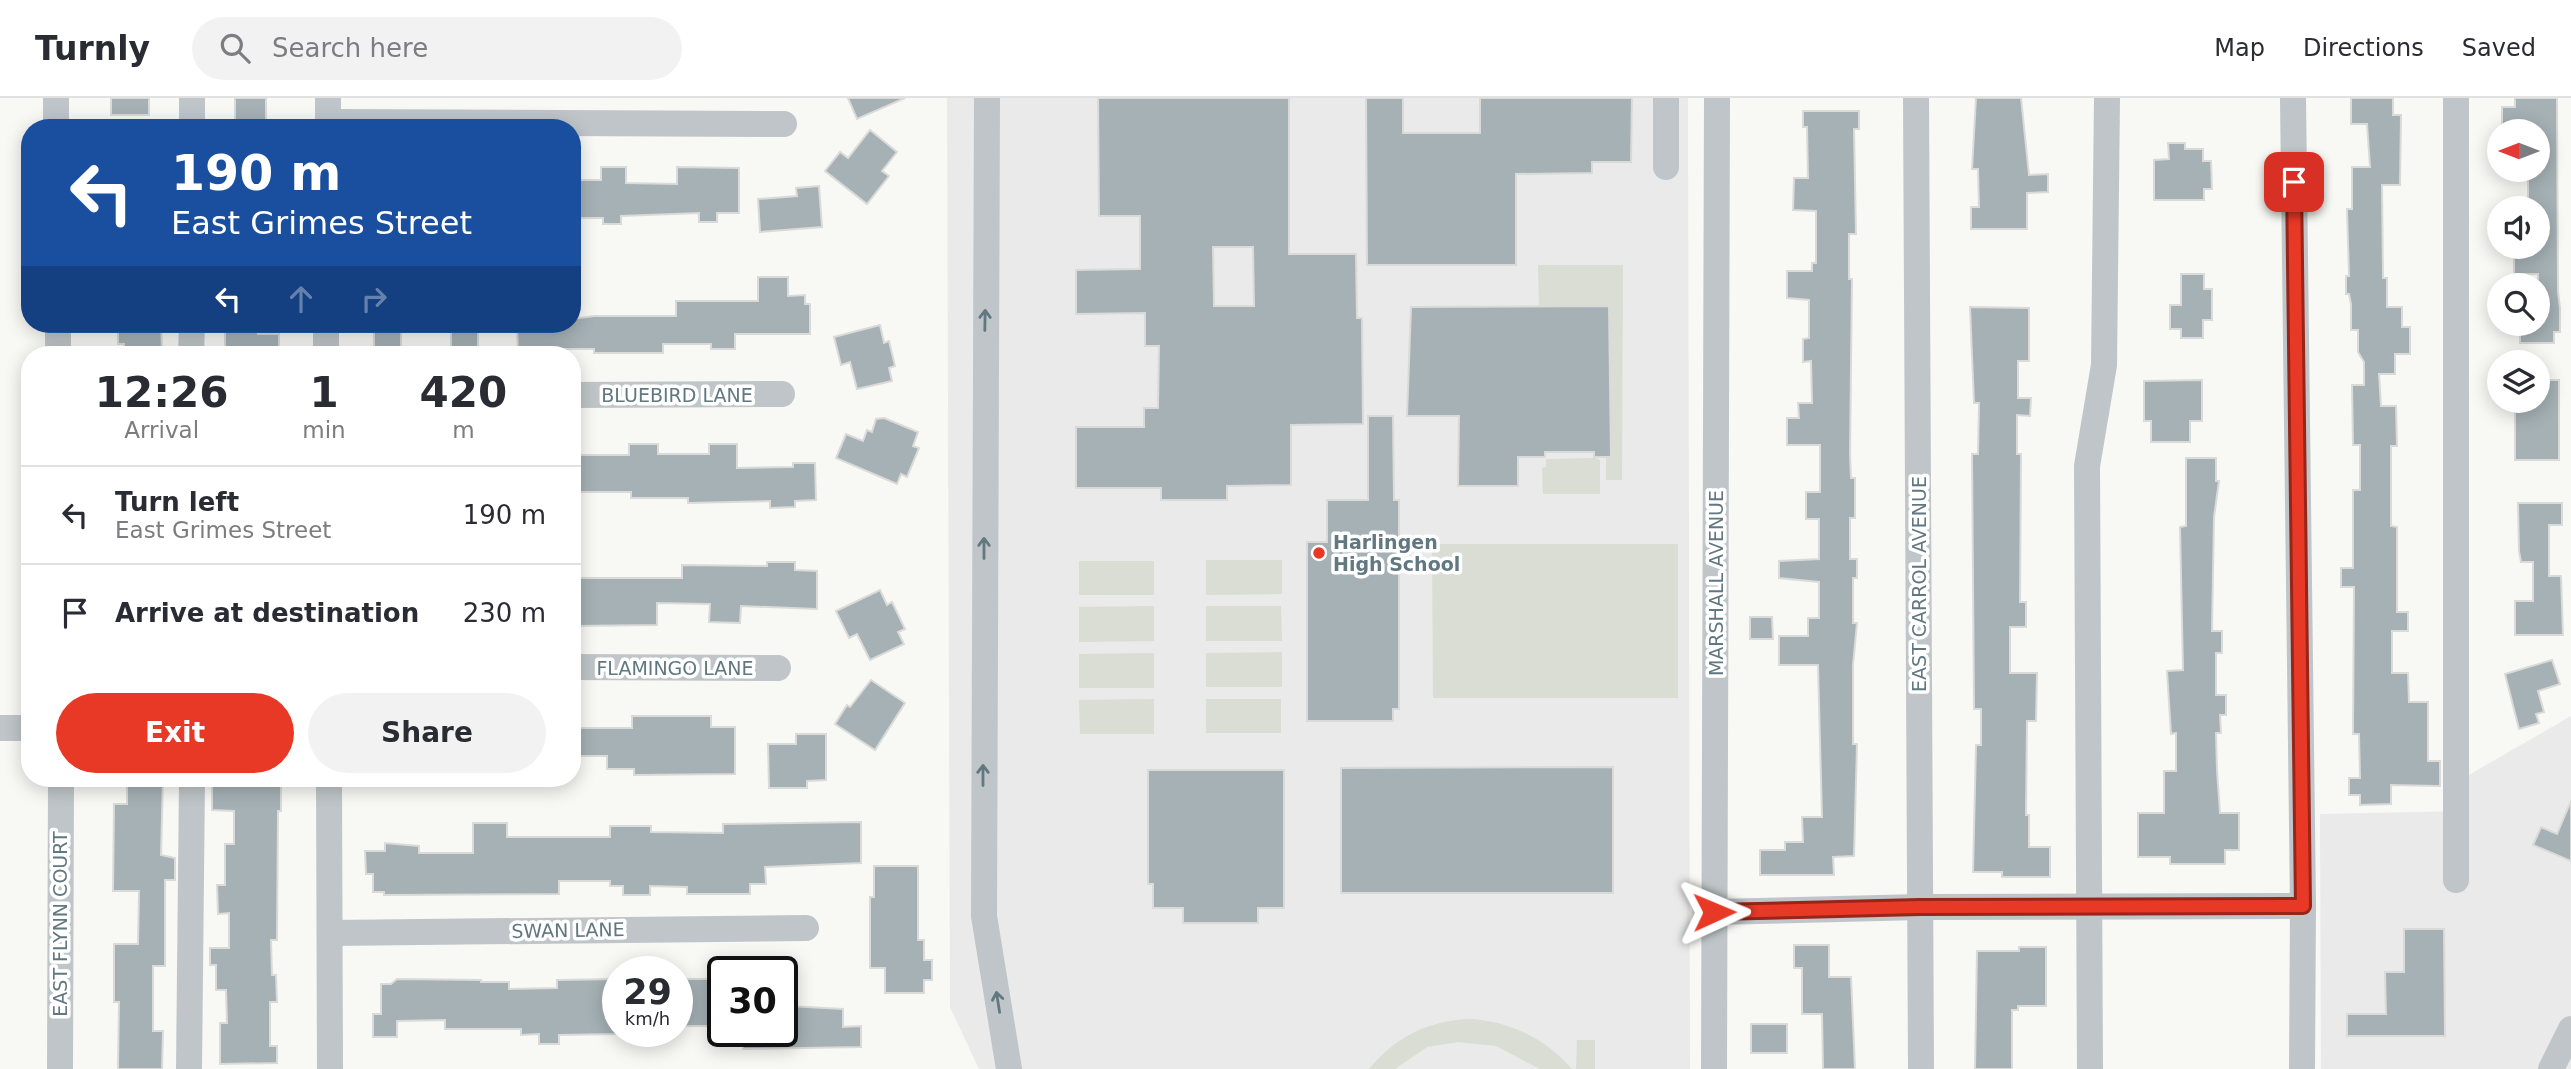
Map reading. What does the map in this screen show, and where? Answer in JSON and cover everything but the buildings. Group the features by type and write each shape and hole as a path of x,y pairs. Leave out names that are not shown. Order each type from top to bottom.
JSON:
{"street":[{"path":"56,98 56,119"},
{"path":"192,98 192,119"},
{"path":"987,98 984,916 1009,1069"},
{"path":"1666,98 1666,167"},
{"name":"MARSHALL AVENUE","path":"1714,1069 1717,98"},
{"name":"EAST CARROL AVENUE","path":"1916,98 1922,1069"},
{"path":"2090,1069 2087,466 2104,365 2107,98"},
{"path":"2293,98 2303,906 2302,1069"},
{"path":"2456,98 2456,880"},
{"path":"328,116 499,119"},
{"path":"581,120 783,124"},
{"name":"BLUEBIRD LANE","path":"581,395 782,394"},
{"name":"FLAMINGO LANE","path":"581,667 778,668"},
{"path":"0,728 21,728"},
{"name":"EAST FLYNN COURT","path":"60,1069 61,787"},
{"path":"189,1069 192,787"},
{"path":"329,787 330,1069"},
{"path":"1714,912 1920,907 2303,906"},
{"name":"SWAN LANE","path":"330,933 806,928"},
{"path":"2551,1069 2570,1033"}],"shaded area":[{"name":"Harlingen High School","path":"947,98 1688,98 1690,1069 979,1069 950,1007"},
{"path":"1538,265 1623,265 1622,480 1606,480 1606,457 1611,456 1609,306 1539,307"},
{"path":"1546,459 1600,460 1600,494 1543,494 1542,468 1546,467"},
{"path":"1432,544 1678,544 1678,698 1433,698"},
{"path":"1206,560 1282,560 1282,594 1206,595"},
{"path":"1079,561 1154,561 1154,595 1079,595"},
{"path":"1154,606 1154,641 1079,642 1079,607"},
{"path":"1206,606 1281,606 1282,641 1206,641"},
{"path":"1282,652 1282,687 1206,687 1206,653"},
{"path":"1154,653 1154,688 1079,688 1079,654"},
{"path":"1154,699 1154,734 1080,734 1079,700"},
{"path":"1206,699 1281,699 1281,733 1206,733"},
{"path":"2571,716 2571,1069 2321,1069 2320,814 2467,811 2467,776"},
{"path":"1472,1019 1500,1024 1527,1034 1551,1049 1572,1069 1540,1069 1496,1046 1458,1042 1427,1047 1395,1069 1369,1069 1391,1047 1415,1032 1442,1023"},
{"path":"1577,1040 1595,1040 1595,1069 1576,1069"}],"place":[{"name":"Harlingen High School","path":"1319,553"}],"route":[{"path":"1714,912 1920,907 2303,906 2294,182"}]}
